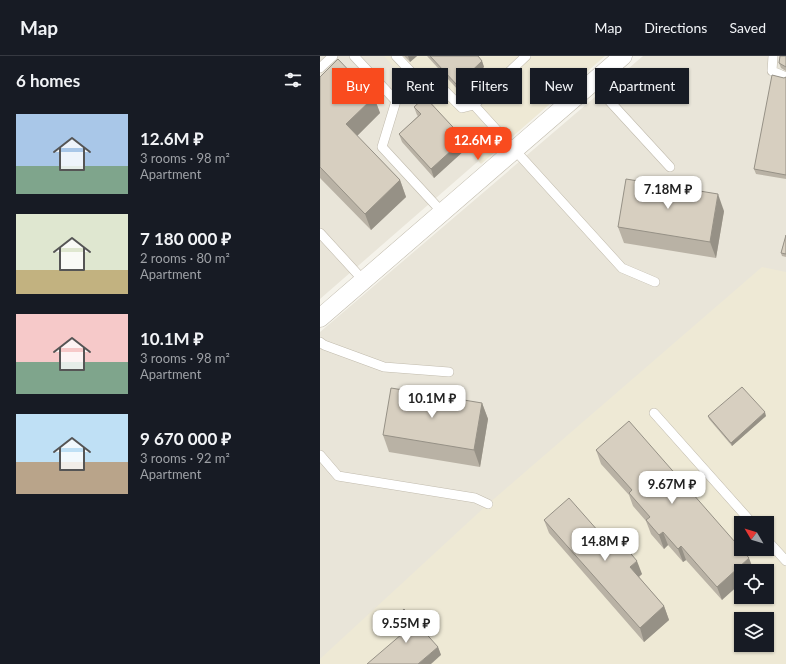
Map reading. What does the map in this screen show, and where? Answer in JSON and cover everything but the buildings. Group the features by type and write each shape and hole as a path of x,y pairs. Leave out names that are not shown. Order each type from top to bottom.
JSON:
{"street":[{"path":"320,318 623,56"}],"lane":[{"path":"320,68 333,56"},
{"path":"354,56 396,101 382,147 442,212"},
{"path":"396,56 415,76 431,77 462,108 474,105 526,56"},
{"path":"773,56 772,70 786,77"},
{"path":"592,82 670,167"},
{"path":"474,105 622,268 655,282"},
{"path":"320,233 363,280"},
{"path":"320,342 324,346 384,367 449,372"},
{"path":"654,413 746,516"},
{"path":"320,455 338,476 475,498 488,504"},
{"path":"774,548 786,561"}],"shaded area":[{"path":"320,56 599,56 585,68 530,68 530,104 544,104 320,299"},
{"path":"384,56 605,56 587,72 587,68 530,68 530,104 550,104 481,164 427,104 448,104 448,68 395,68"},
{"path":"643,56 786,56 786,664 320,664 320,332 595,97 595,104 689,104 689,68 629,68"},
{"path":"762,267 786,272 786,664 320,664 320,659 488,504"}]}
